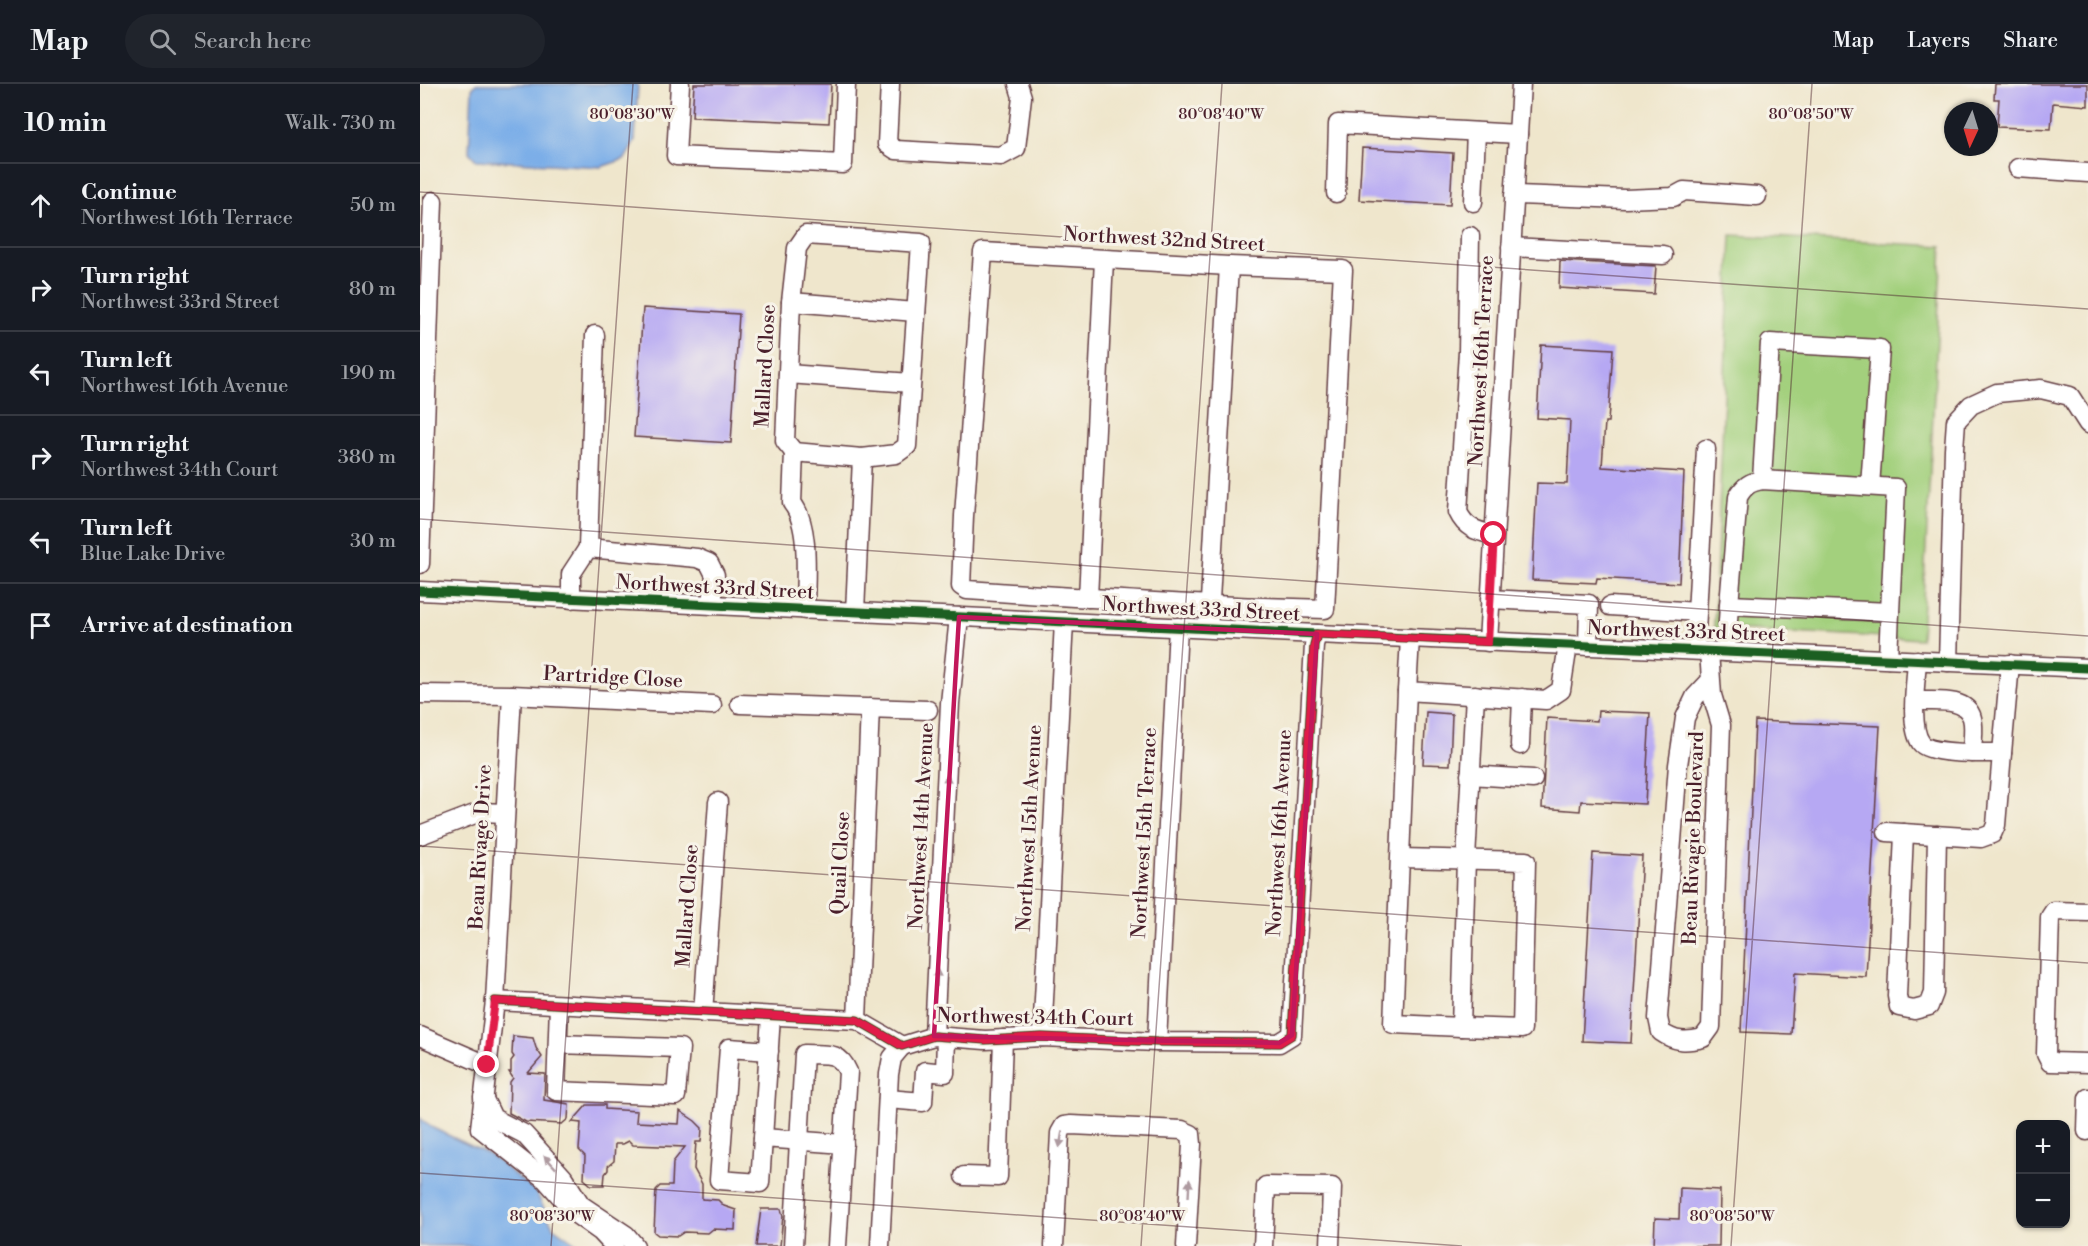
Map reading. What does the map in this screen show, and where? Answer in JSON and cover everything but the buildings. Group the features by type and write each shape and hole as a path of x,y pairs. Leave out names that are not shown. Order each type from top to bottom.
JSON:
{"street":[{"path":"680,84 676,156 843,164 846,84"},
{"path":"890,84 887,144 896,150 1001,156 1016,148 1022,97 1018,84"},
{"name":"Northwest 16th Terrace","path":"1488,642 1521,84"},
{"path":"1336,194 1338,124 1518,134"},
{"path":"1473,202 1476,132"},
{"path":"2018,168 2088,172"},
{"path":"1514,195 1625,199 1673,196 1684,191 1757,196"},
{"path":"420,564 433,201"},
{"name":"Mallard Close","path":"805,610 804,540 799,512 792,503 794,452 785,441 791,302 797,248 806,235 921,243 916,312"},
{"path":"1470,236 1468,352 1458,512 1463,524 1494,535"},
{"path":"1511,247 1664,255"},
{"name":"Northwest 32nd Street","path":"1088,598 967,590 960,586 963,516 983,252 1344,270 1325,609 1210,606"},
{"path":"1104,259 1088,598 1210,606"},
{"path":"1209,628 1229,266"},
{"path":"791,302 916,312 907,446 896,454 862,458 794,452"},
{"path":"571,599 571,574 588,548 596,334"},
{"path":"1762,480 1770,343 1880,349 1870,486"},
{"path":"789,374 911,383"},
{"path":"1948,662 1956,421 1971,405 1997,393 2041,389 2070,396 2088,424"},
{"path":"1706,449 1697,612 1710,651"},
{"path":"855,612 862,458"},
{"path":"1710,651 1729,605 1738,497 1744,487 1762,480 1896,488 1888,659"},
{"path":"588,548 697,558 710,563 715,575 712,605"},
{"name":"Northwest 33rd Street","path":"420,591 2088,668"},
{"path":"1490,599 1589,604 1588,646"},
{"path":"1729,605 1890,612"},
{"path":"1610,606 1697,612"},
{"name":"Northwest 14th Avenue","path":"888,1099 923,1102 925,1071 945,1073 940,1037 950,703 958,617"},
{"name":"Northwest 15th Avenue","path":"1042,1037 1064,622"},
{"name":"Northwest 15th Terrace","path":"1157,1042 1178,627"},
{"name":"Northwest 16th Avenue","path":"1292,1035 1314,645 1317,634"},
{"path":"1401,858 1526,861 1522,1029 1393,1024 1410,638"},
{"path":"1407,691 1546,700 1561,690 1568,645"},
{"name":"Beau Rivagie Boulevard","path":"1710,651 1712,695 1721,725 1711,1027 1703,1038 1686,1042 1670,1039 1661,1032 1658,1018 1678,765 1685,718 1695,697 1711,680"},
{"path":"1917,660 1915,726 1921,743 1929,749 2002,753"},
{"path":"1937,835 1934,993 1929,1006 1914,1010 1899,1007 1896,833 1937,835 1981,838 1992,834 1996,825 2010,664"},
{"name":"Partridge Close","path":"420,694 512,695 712,705"},
{"name":"Beau Rivage Drive","path":"512,695 495,1001 480,1128 546,1180 577,1215 601,1232 614,1246"},
{"path":"1461,1027 1466,859 1475,695"},
{"path":"1520,745 1522,698"},
{"path":"1915,701 1958,703 1967,708 1973,719 1972,753"},
{"path":"740,704 928,710"},
{"name":"Quail Close","path":"857,1020 870,708"},
{"path":"1470,775 1533,779"},
{"name":"Mallard Close","path":"703,1013 718,802"},
{"path":"420,835 480,812 505,813"},
{"path":"2088,912 2054,910 2050,917 2046,1054 2050,1062 2088,1063"},
{"path":"495,1001 857,1020 902,1046 892,1058 880,1246"},
{"path":"558,1044 680,1048 676,1096 556,1090 559,1005"},
{"path":"769,1051 729,1048 719,1180 760,1183 769,1051 771,1016"},
{"name":"Northwest 34th Court","path":"902,1046 940,1037 1003,1039 1042,1037 1157,1042 1279,1043 1292,1035"},
{"path":"420,1036 487,1065"},
{"path":"964,1176 998,1177 1003,1039"},
{"path":"793,1246 804,1054 836,1056 843,1061 848,1072 837,1246"},
{"path":"483,1097 493,1118 524,1134 563,1177 581,1205 626,1235 635,1246"},
{"path":"2087,1131 2088,1098"},
{"path":"1054,1246 1060,1133 1064,1126 1071,1125 1182,1130 1191,1134 1186,1246"},
{"path":"763,1138 844,1144"},
{"path":"1263,1246 1266,1186 1332,1187 1330,1246"}],"highlighted area":[{"path":"959,617 1317,634 1292,1035 1279,1043 934,1036"}],"green space":[{"path":"1731,235 1942,246 1921,639 1714,628"}],"water":[{"path":"476,84 638,84 635,141 625,159 601,167 476,160 469,152 472,89"},
{"path":"420,1118 433,1128 490,1155 536,1192 553,1227 580,1246 420,1246"}],"cycle path":[{"path":"420,591 2088,668"},
{"path":"495,1001 857,1020 902,1046 934,1036 985,1040 1042,1037 1157,1042 1279,1043 1292,1035 1314,645 1317,634"}],"route":[{"path":"487,1065 495,1001 857,1020 902,1046 934,1036 985,1040 1042,1037 1157,1042 1279,1043 1292,1035 1314,645 1317,634 1488,642 1494,535"}]}
